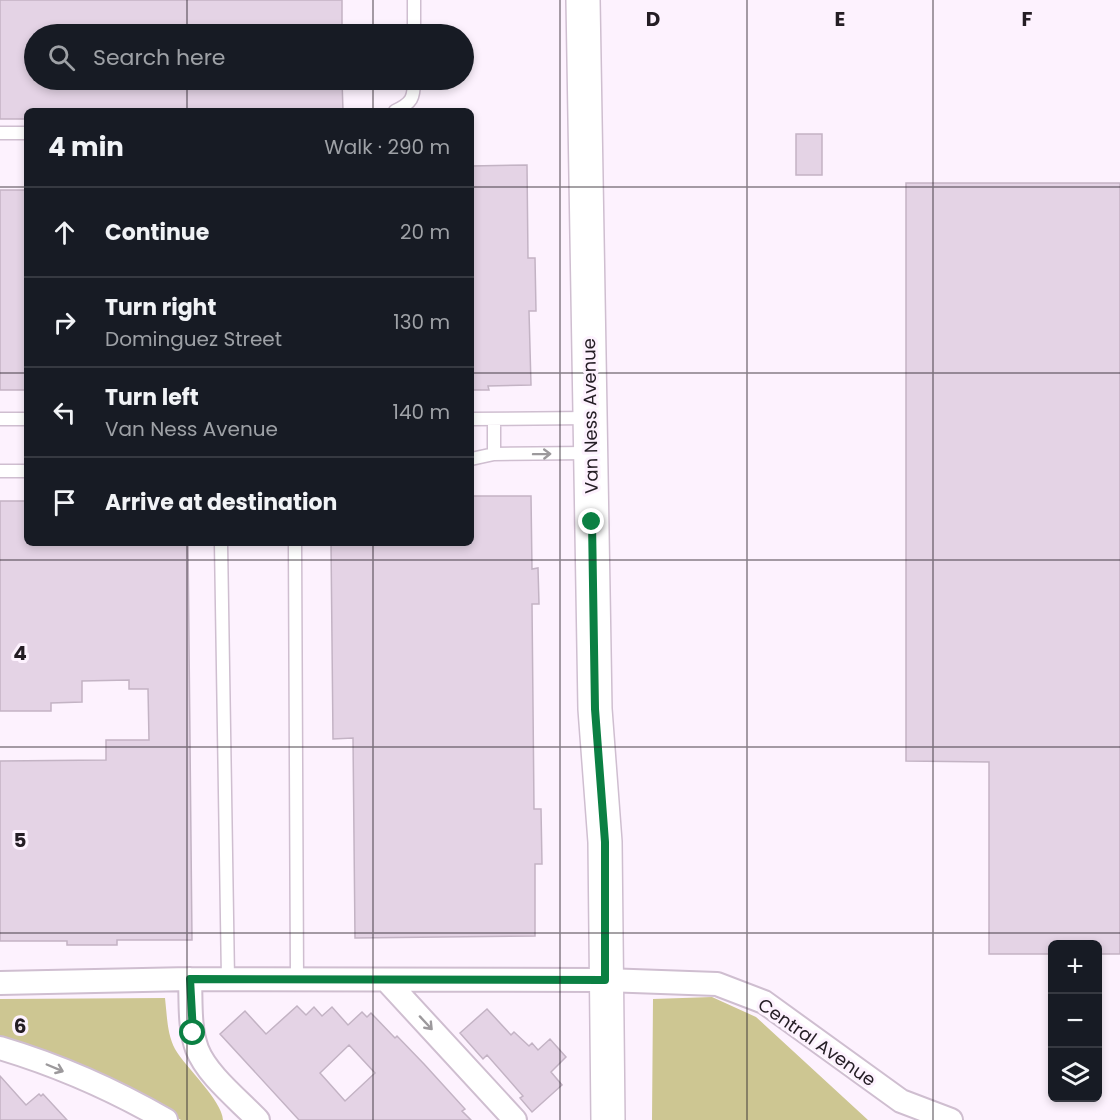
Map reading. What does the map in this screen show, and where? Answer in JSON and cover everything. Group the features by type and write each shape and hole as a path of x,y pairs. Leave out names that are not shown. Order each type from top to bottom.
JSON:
{"main road":[{"name":"Van Ness Avenue","path":"583,0 595,709 605,842 608,1120"}],"street":[{"name":"Central Avenue","path":"0,983 190,979 605,980 717,984 764,1002 901,1101 951,1120"},
{"path":"190,979 193,1033 198,1051 210,1071 253,1118"},
{"path":"386,980 515,1120"},
{"path":"0,1048 96,1085 166,1120"}],"lane":[{"path":"414,0 414,24"},
{"path":"402,108 408,105 414,90"},
{"path":"0,133 24,133"},
{"path":"474,419 590,418"},
{"path":"0,419 24,419"},
{"path":"494,419 494,454"},
{"path":"474,458 494,454 591,453"},
{"path":"0,471 24,471"},
{"path":"221,546 228,980"},
{"path":"295,546 297,980"}],"shaded area":[{"path":"712,997 756,1017 868,1120 652,1120 653,999"},
{"path":"165,998 172,1043 180,1057 217,1103 223,1120 181,1120 146,1100 0,1041 0,999"}],"building":[{"path":"0,0 342,0 342,24 24,24 24,90 342,90 343,108 24,108 24,119 0,119"},
{"path":"796,134 822,134 822,175 796,175"},
{"path":"527,165 528,258 535,258 536,311 529,311 531,385 488,386 489,390 474,390 474,166"},
{"path":"906,183 1120,183 1120,954 1102,954 1102,940 1048,940 1048,954 989,954 989,762 906,761"},
{"path":"0,190 24,190 24,390 0,390"},
{"path":"474,496 531,496 532,569 538,568 539,604 532,604 534,809 541,809 542,864 535,864 535,936 355,938 353,738 333,739 331,546 474,546"},
{"path":"0,501 24,501 24,546 188,546 192,940 117,940 117,945 67,945 67,941 0,941 0,761 106,760 106,740 149,740 148,689 129,689 129,680 82,681 82,702 51,703 51,711 0,711"},
{"path":"297,1006 306,1015 314,1007 322,1016 332,1007 348,1025 362,1012 367,1017 371,1013 424,1064 465,1109 462,1111 471,1120 299,1120 220,1034 245,1011 266,1034","holes":["349,1045 375,1073 345,1101 320,1073"]},
{"path":"487,1009 511,1035 514,1032 529,1046 532,1043 538,1050 550,1039 566,1057 551,1072 562,1085 532,1112 520,1098 523,1096 487,1055 483,1059 460,1033"},
{"path":"0,1076 26,1105 39,1094 41,1096 43,1094 67,1120 0,1120"}],"route":[{"path":"193,1033 190,979 605,980 605,842 595,709 592,522"}]}
